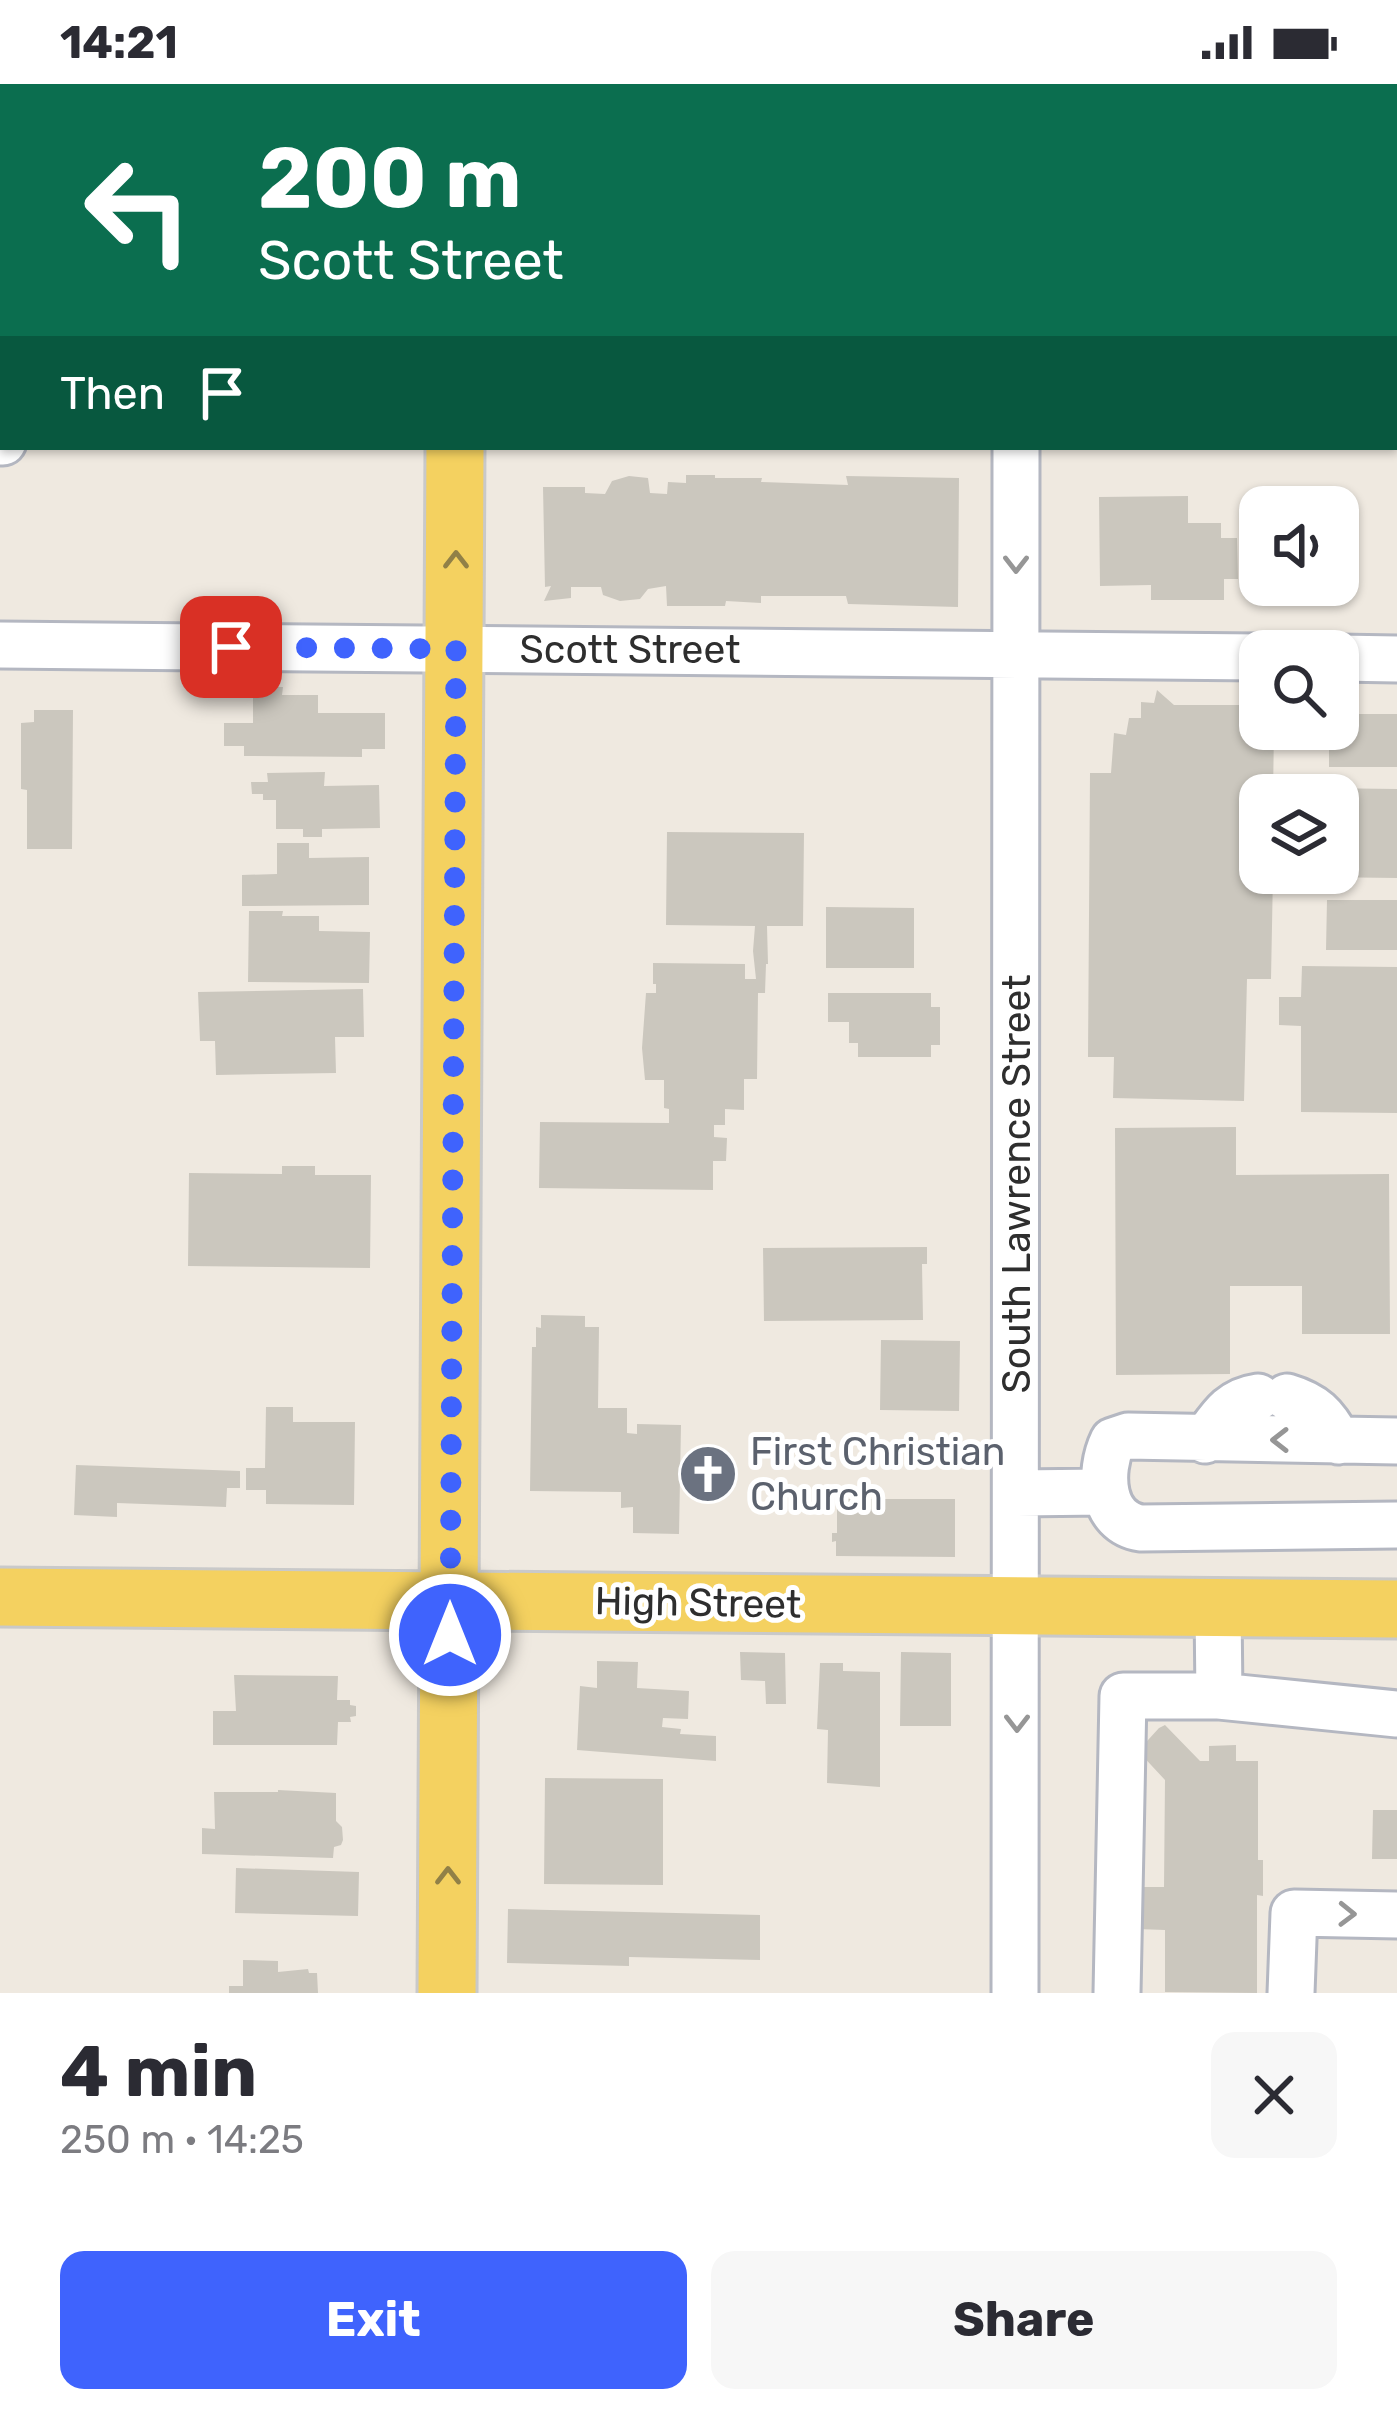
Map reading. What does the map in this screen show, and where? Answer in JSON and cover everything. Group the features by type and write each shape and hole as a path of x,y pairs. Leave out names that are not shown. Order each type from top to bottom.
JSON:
{"main road":[{"path":"447,1993 455,450"},
{"name":"High Street","path":"0,1597 1397,1609"}],"street":[{"name":"South Lawrence Street","path":"1015,1993 1016,450"},
{"name":"Scott Street","path":"0,645 1239,657"},
{"path":"1359,658 1397,659"},
{"path":"1205,1440 1226,1410 1241,1400 1273,1397 1310,1404 1327,1420 1338,1441"},
{"path":"1397,1441 1128,1436 1113,1441 1107,1454 1105,1492 1118,1519 1141,1528 1397,1525"},
{"path":"1017,1493 1105,1492"},
{"path":"1218,1607 1219,1696"},
{"path":"1117,1993 1124,1696 1219,1696 1397,1714"},
{"path":"1291,1993 1294,1913 1397,1915"}],"building":[{"path":"686,475 848,485 846,476 959,478 958,607 848,604 846,596 761,596 761,603 667,606 666,586 648,589 640,599 620,601 603,595 601,587 571,587 571,598 544,601 551,586 545,587 543,487 585,487 585,493 605,494 612,481 629,476 648,478 650,493 667,494 668,482 686,483"},
{"path":"1188,496 1188,523 1221,523 1221,538 1237,538 1238,579 1224,579 1224,600 1151,600 1151,585 1100,586 1099,497"},
{"path":"253,687 283,687 282,695 318,695 318,713 385,713 385,749 362,749 362,757 244,756 244,746 224,746 224,723 253,723"},
{"path":"1157,690 1174,705 1239,705 1239,750 1274,750 1273,774 1239,774 1239,894 1273,894 1271,979 1247,979 1244,1101 1113,1098 1114,1057 1088,1057 1090,773 1111,773 1114,733 1126,735 1129,718 1141,718 1141,702 1154,703"},
{"path":"34,710 73,710 72,849 27,849 21,723 34,722"},
{"path":"1359,714 1397,714 1397,767 1329,767 1329,750 1359,750"},
{"path":"325,772 324,786 379,785 380,828 322,829 322,837 303,837 303,829 276,829 276,800 252,794 251,782 268,782 267,773"},
{"path":"1359,789 1397,789 1397,878 1359,878"},
{"path":"667,832 804,833 803,926 767,926 765,993 758,993 757,1079 744,1079 744,1110 725,1109 725,1125 714,1125 714,1137 727,1138 726,1161 713,1161 713,1190 539,1188 540,1122 669,1123 664,1080 645,1080 642,1048 646,993 656,993 653,963 745,964 745,979 756,979 755,926 666,925"},
{"path":"277,843 309,843 309,858 369,857 369,905 242,906 242,875 277,874"},
{"path":"1327,900 1397,900 1397,950 1326,950"},
{"path":"826,907 914,908 914,968 826,968"},
{"path":"249,911 319,916 319,931 370,932 369,983 248,982"},
{"path":"1302,966 1397,967 1397,1113 1301,1112 1301,1026 1279,1025 1279,997 1301,997"},
{"path":"363,989 364,1037 335,1037 336,1073 216,1075 215,1041 200,1041 198,992"},
{"path":"828,993 931,993 931,1007 940,1007 940,1045 931,1045 931,1057 858,1057 858,1043 849,1043 849,1022 828,1022"},
{"path":"1236,1127 1236,1175 1389,1174 1390,1334 1302,1334 1302,1286 1230,1286 1230,1374 1116,1375 1115,1128"},
{"path":"282,1166 315,1166 315,1175 371,1175 370,1268 188,1266 189,1173 282,1174"},
{"path":"927,1247 927,1264 922,1264 923,1320 764,1321 763,1248"},
{"path":"541,1315 585,1316 585,1327 599,1327 598,1408 627,1408 627,1433 637,1434 637,1424 681,1425 679,1534 633,1533 633,1507 621,1508 621,1492 530,1491 532,1347 536,1347"},
{"path":"881,1340 960,1341 959,1411 880,1410"},
{"path":"266,1407 293,1407 293,1422 355,1422 354,1505 266,1504 266,1490 246,1490 246,1468 265,1468"},
{"path":"76,1465 240,1471 240,1488 227,1488 226,1507 117,1503 117,1517 74,1515"},
{"path":"837,1499 955,1499 955,1557 836,1556 832,1533 837,1533"},
{"path":"740,1652 785,1653 786,1704 766,1704 765,1681 741,1680"},
{"path":"901,1652 951,1653 951,1726 900,1726"},
{"path":"597,1661 638,1662 637,1688 689,1691 688,1719 663,1718 662,1727 681,1729 680,1734 716,1736 716,1761 577,1750 580,1686 597,1688"},
{"path":"820,1663 843,1663 843,1671 880,1672 880,1787 827,1783 828,1730 817,1729"},
{"path":"234,1675 338,1676 337,1700 350,1700 356,1716 350,1717 351,1722 338,1722 337,1745 213,1745 213,1711 236,1711"},
{"path":"1165,1725 1200,1761 1209,1761 1209,1746 1236,1745 1236,1761 1258,1761 1258,1860 1263,1860 1263,1896 1257,1895 1257,1993 1165,1992 1165,1930 1137,1929 1137,1887 1164,1887 1165,1780 1138,1751"},
{"path":"545,1778 663,1779 663,1885 544,1884"},
{"path":"214,1792 336,1793 336,1821 343,1840 334,1847 333,1858 202,1854 202,1828 215,1829"},
{"path":"1373,1810 1397,1810 1397,1859 1372,1859"},
{"path":"236,1868 359,1872 358,1916 235,1913"},
{"path":"508,1909 760,1915 760,1960 629,1957 629,1966 507,1963"},
{"path":"243,1960 278,1961 278,1972 308,1969 317,1973 318,1993 229,1993 229,1986 243,1986"}],"place":[{"name":"First Christian Church","path":"708,1474"}],"route":[{"path":"231,647 456,649 450,1635"}]}
